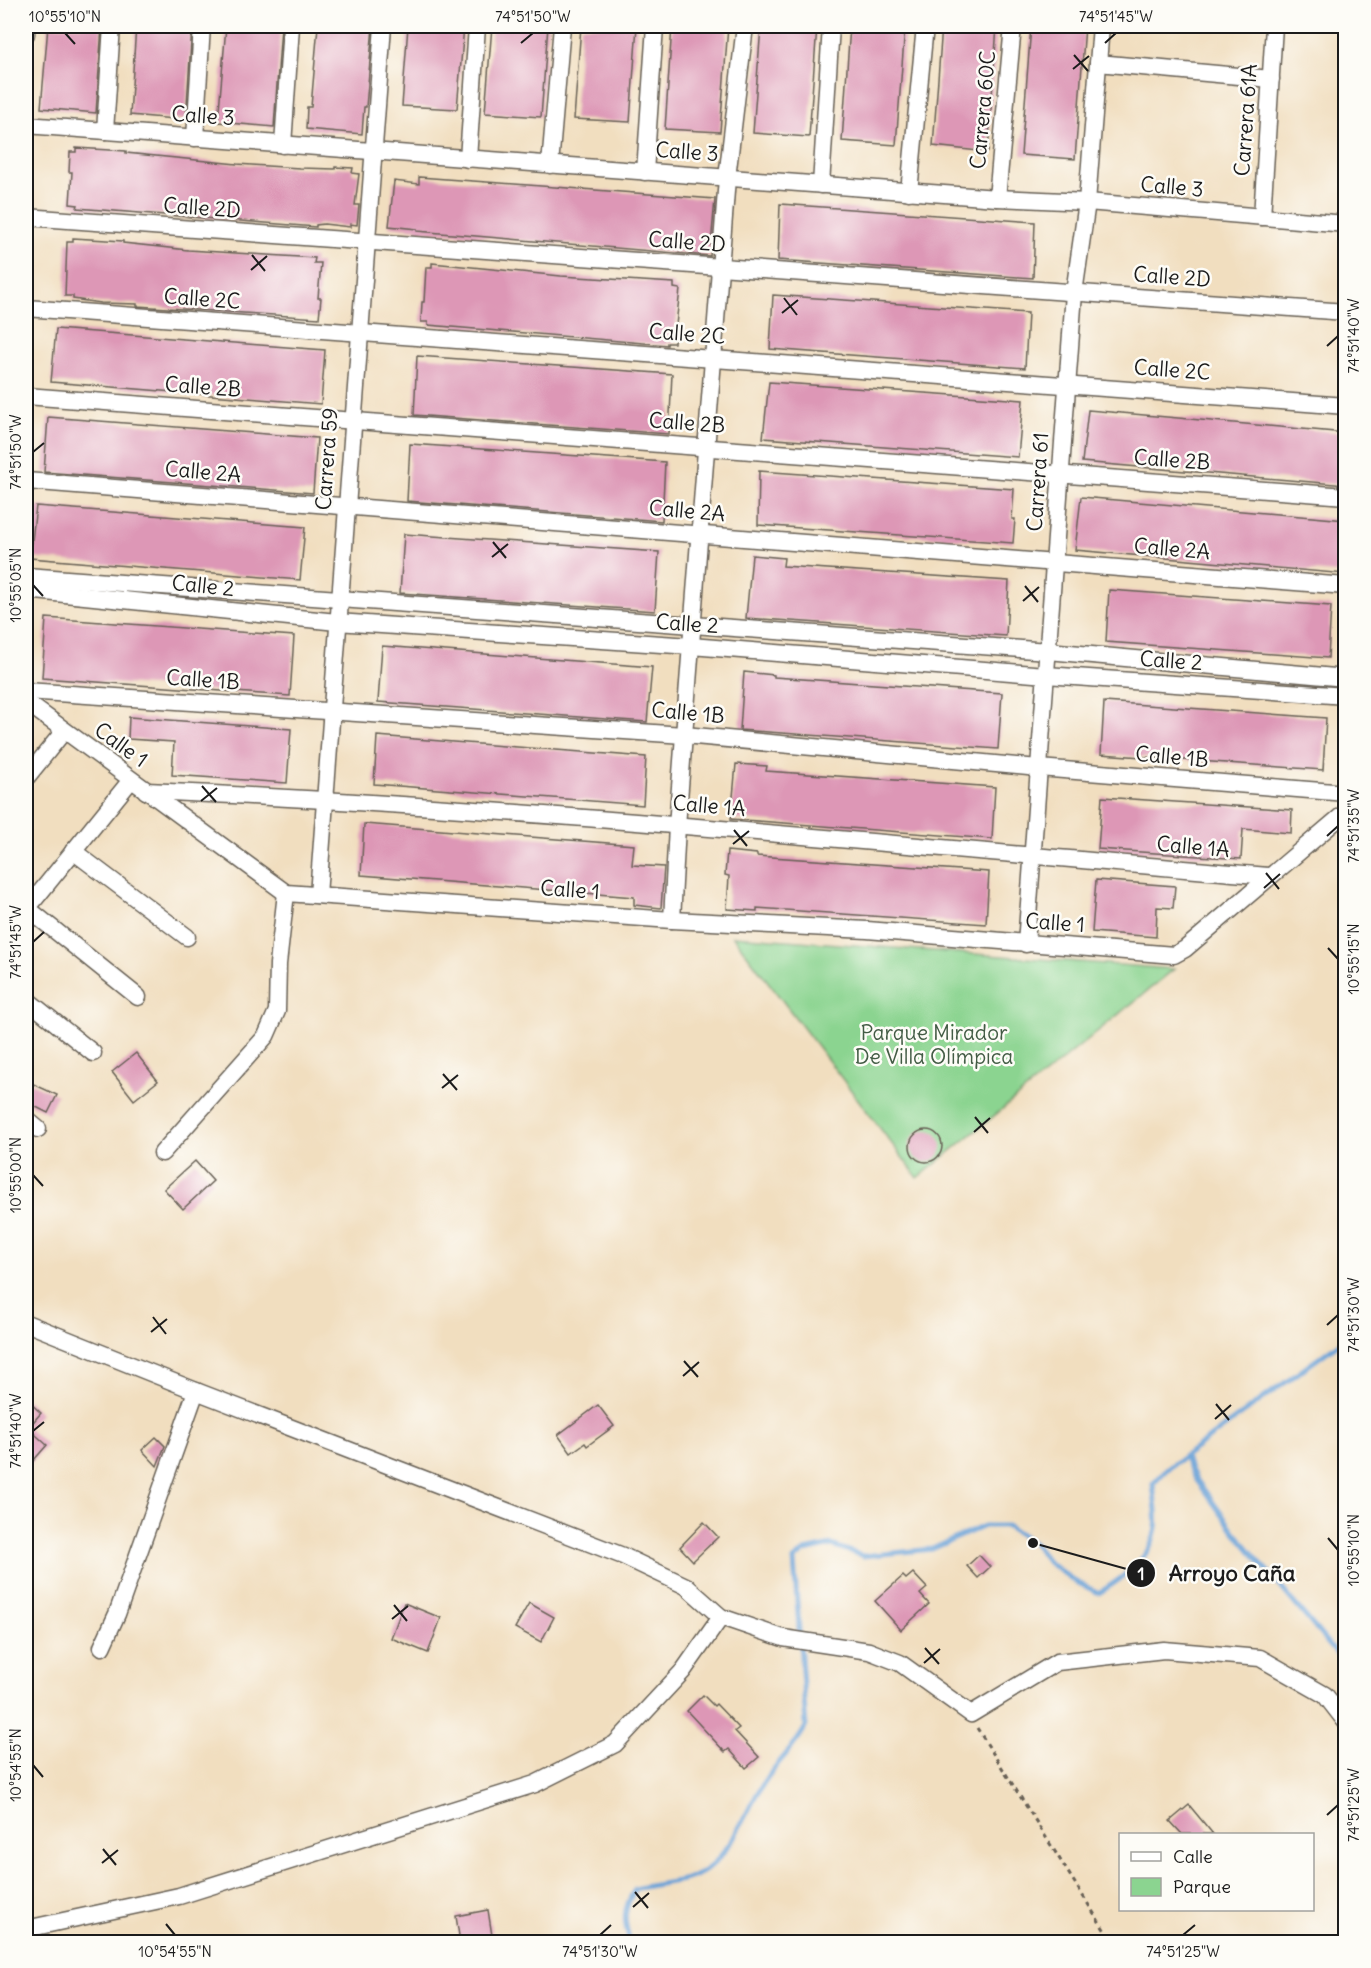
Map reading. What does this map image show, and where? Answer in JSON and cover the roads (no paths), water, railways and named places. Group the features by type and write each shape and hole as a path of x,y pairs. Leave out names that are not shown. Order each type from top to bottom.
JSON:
{"street":[{"path":"26,26 26,34"},
{"path":"105,131 112,26"},
{"path":"195,138 202,26"},
{"path":"283,145 291,26"},
{"name":"Carrera 59","path":"318,895 365,242 383,26"},
{"path":"468,159 477,26"},
{"path":"550,165 562,26"},
{"path":"645,172 655,26"},
{"path":"672,920 676,826 727,178 745,26"},
{"path":"821,185 831,26"},
{"path":"909,192 925,26"},
{"name":"Carrera 60C","path":"998,198 1013,26"},
{"name":"Carrera 61","path":"1026,944 1074,293 1087,202 1101,26"},
{"name":"Carrera 61A","path":"1262,217 1274,26"},
{"path":"1098,63 1271,79"},
{"name":"Calle 3","path":"26,125 909,192 1087,202 1346,224"},
{"name":"Calle 2D","path":"26,217 1346,312"},
{"name":"Calle 2C","path":"26,308 1346,406"},
{"name":"Calle 2B","path":"26,396 1346,496"},
{"name":"Calle 2A","path":"26,481 1346,586"},
{"name":"Calle 2","path":"26,576 1048,651 1346,678"},
{"name":"Calle 2","path":"26,590 337,622 691,646 1046,675 1346,696"},
{"name":"Calle 1B","path":"26,691 684,735 1346,794"},
{"name":"Calle 1","path":"26,702 286,893 672,920 867,930 1174,955 1185,949 1268,876"},
{"path":"26,778 64,731"},
{"path":"131,780 26,909 138,997"},
{"name":"Calle 1A","path":"146,791 324,799 1268,876"},
{"path":"1268,876 1346,812"},
{"path":"73,851 187,937"},
{"path":"162,1153 266,1035 277,1011 278,964 286,893"},
{"path":"26,999 93,1053"},
{"path":"26,1323 623,1556 686,1586 721,1617 783,1638 869,1651 900,1663 971,1714 1057,1662 1164,1650 1260,1658 1325,1695 1346,1722"},
{"path":"102,1647 117,1614 196,1391"},
{"path":"26,1929 179,1896 535,1784 615,1744 683,1671 721,1617"}],"waterway":[{"path":"630,1942 625,1915 635,1889 691,1878 706,1870 717,1860 734,1837 762,1786 806,1726 794,1560 805,1551 832,1545 863,1556 932,1549 984,1526 1007,1526 1033,1543 1049,1563 1076,1582 1099,1593 1118,1581 1135,1566 1149,1548 1154,1538 1156,1523 1153,1484 1167,1469 1346,1338"},
{"path":"1184,1456 1196,1479 1234,1531 1346,1665"}],"place":[{"name":"Arroyo Caña","path":"1033,1543"}],"park label":[{"name":"Parque Mirador De Villa Olímpica","path":"934,1045"}]}
